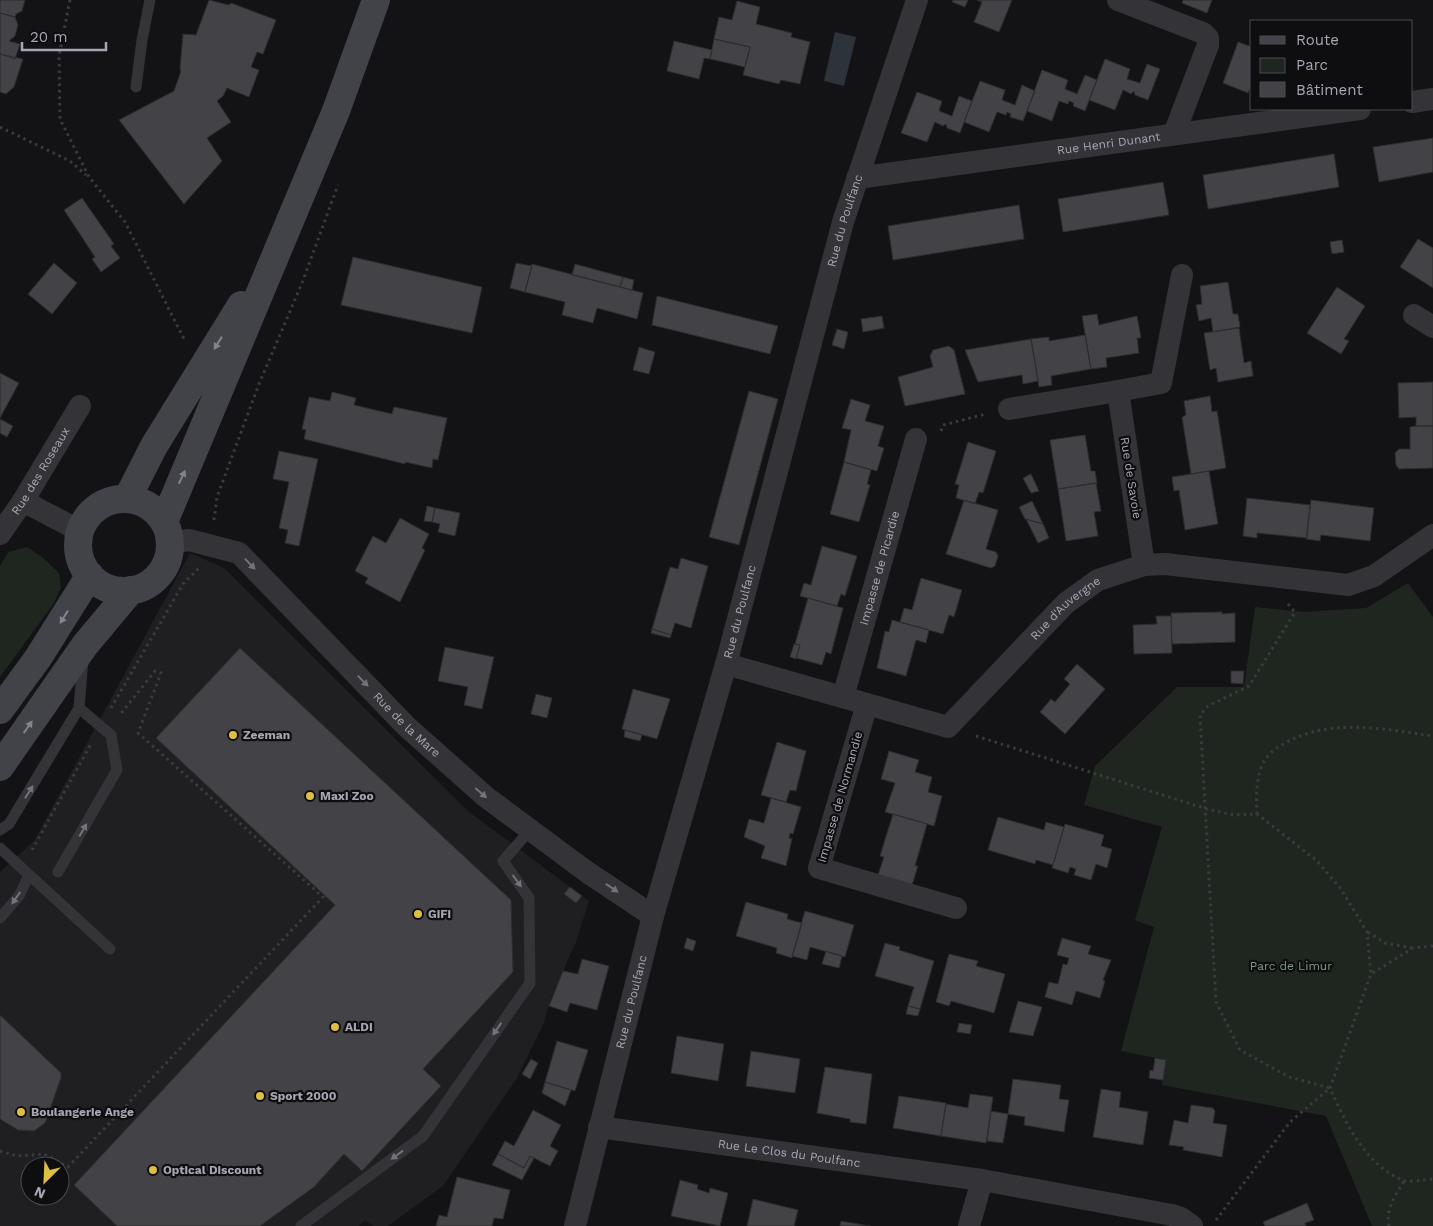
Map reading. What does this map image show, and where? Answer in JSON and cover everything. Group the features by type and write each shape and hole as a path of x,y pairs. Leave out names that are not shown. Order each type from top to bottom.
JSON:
{"main road":[{"path":"167,533 155,511 143,503 128,499 112,500 98,507 87,518 80,531 78,547 82,562 90,575 102,585 117,590 131,590 145,586 157,577 166,565 167,533 336,111 376,0"},
{"path":"128,499 154,446 289,227"},
{"path":"0,710 38,658 90,575"},
{"path":"0,767 85,645 131,590"}],"street":[{"name":"Rue du Poulfanc","path":"576,1226 599,1126 653,916 726,664 840,232 918,0"},
{"path":"1118,0 1203,33 1208,38 1208,45 1174,134"},
{"path":"1413,102 1433,99"},
{"name":"Rue Henri Dunant","path":"857,178 1353,110"},
{"path":"1009,409 1161,383 1182,276"},
{"path":"1414,315 1433,327"},
{"name":"Rue de Savoie","path":"1118,390 1144,565"},
{"name":"Rue des Roseaux","path":"0,534 23,501 80,406"},
{"name":"Impasse de Picardie","path":"843,697 916,439"},
{"path":"23,501 80,531"},
{"name":"Rue de la Mare","path":"167,533 239,553 406,726 486,797 653,916"},
{"name":"Rue d'Auvergne","path":"948,727 1066,603 1098,580 1144,565 1165,564 1348,585 1374,576 1433,535"},
{"path":"726,664 948,727"},
{"name":"Impasse de Normandie","path":"867,704 819,868 956,908"},
{"name":"Rue Le Clos du Poulfanc","path":"599,1126 982,1180 1172,1215 1181,1218 1192,1226"},
{"path":"969,1226 982,1180"}],"lane":[{"path":"136,87 142,40 150,0"},
{"path":"0,830 9,824 79,708 85,645"},
{"path":"58,872 117,770 111,736 79,708"},
{"path":"301,1226 424,1136 530,983 529,898 502,861 530,830"},
{"path":"0,848 110,949"},
{"path":"0,918 19,896 29,875"}],"path":[{"path":"70,0 59,56 60,119 89,178"},
{"path":"0,127 70,161 89,178 125,222 186,343"},
{"path":"212,529 220,488 258,384 302,283 340,181"},
{"path":"916,439 938,440 943,425 1009,409"},
{"path":"1284,578 1283,598 1295,612 1249,686 1208,706 1200,715 1207,809 1216,1002 1240,1050 1289,1077 1330,1088"},
{"path":"0,1151 17,1156 44,1154 68,1167 323,897 138,733 161,673 155,671 121,717"},
{"path":"948,727 1207,809 1234,815 1257,814 1316,860 1341,889 1367,932 1371,974 1330,1088 1290,1122 1232,1201 1210,1226"},
{"path":"1257,814 1256,791 1263,764 1274,749 1299,735 1322,728 1373,728 1433,736"},
{"path":"1367,932 1385,943 1413,948 1433,946"},
{"path":"1371,974 1413,948"},
{"path":"1330,1088 1345,1122 1358,1142 1374,1160 1404,1181 1433,1179"},
{"path":"1389,1226 1387,1218 1392,1201 1404,1181"}],"shaded area":[{"path":"835,32 856,37 844,86 824,81"},
{"path":"190,553 224,568 468,811 589,901 576,942 552,996 543,1025 517,1078 443,1186 388,1226 373,1226 365,1220 359,1226 0,1226 0,872 34,841"}],"green space":[{"path":"27,547 42,557 59,573 61,587 54,603 0,677 0,566 8,552"},
{"name":"Parc de Limur","path":"1408,583 1433,617 1433,1226 1372,1226 1326,1116 1162,1085 1166,1060 1121,1051 1154,927 1135,920 1162,827 1084,805 1095,766 1177,687 1244,687 1255,607 1303,612 1366,608"}],"building":[{"path":"0,0 25,0 22,11 16,14 15,17 0,13"},
{"path":"209,0 229,5 231,3 276,20 263,54 257,52 251,67 259,70 249,97 227,88 223,96 217,101 231,122 207,138 222,161 184,204 119,120 174,91 181,71 183,34 196,35"},
{"path":"953,0 968,0 965,7 952,2"},
{"path":"977,0 1012,0 999,32 974,22 982,2"},
{"path":"1183,0 1212,0 1207,13 1182,3"},
{"path":"737,1 760,7 756,24 792,33 791,37 810,42 800,84 781,80 779,84 743,75 750,47 714,39 719,17 732,20"},
{"path":"0,13 15,17 18,25 15,36 9,41 20,44 15,59 0,54"},
{"path":"714,39 750,47 745,67 710,59"},
{"path":"674,41 712,50 710,59 704,58 699,79 667,71"},
{"path":"1238,42 1250,46 1250,88 1248,93 1223,83"},
{"path":"0,54 23,59 14,87 6,94 0,92"},
{"path":"1105,59 1130,69 1127,79 1140,83 1147,64 1160,69 1148,100 1135,95 1134,91 1131,94 1123,90 1115,110 1089,100"},
{"path":"1042,70 1068,80 1065,89 1077,94 1085,75 1097,80 1085,111 1073,106 1074,103 1069,101 1068,104 1059,101 1052,121 1027,111"},
{"path":"980,81 1005,90 1002,100 1015,105 1022,85 1035,91 1023,121 1010,117 1011,114 1007,112 1006,115 997,112 989,132 964,122"},
{"path":"917,92 942,101 939,111 952,116 959,96 972,101 960,133 947,128 946,124 943,126 935,122 927,142 901,133"},
{"path":"1433,138 1433,172 1379,182 1373,147"},
{"path":"1334,154 1339,187 1208,209 1203,175"},
{"path":"1163,182 1169,215 1063,232 1058,199"},
{"path":"82,198 114,244 111,246 120,258 101,272 92,259 95,257 64,210"},
{"path":"1019,205 1024,239 893,260 888,226"},
{"path":"1418,239 1433,248 1433,288 1400,267"},
{"path":"1342,240 1344,252 1332,254 1330,242"},
{"path":"353,257 482,287 472,333 341,305"},
{"path":"54,263 77,283 52,314 28,294"},
{"path":"516,263 532,266 525,292 510,288"},
{"path":"532,264 643,293 637,319 597,308 593,323 562,315 565,302 525,292"},
{"path":"575,264 623,277 620,287 572,275"},
{"path":"623,277 634,280 632,290 620,287"},
{"path":"1228,282 1233,314 1238,314 1240,327 1213,332 1211,318 1199,321 1196,305 1202,304 1200,286"},
{"path":"1337,287 1365,306 1344,339 1349,341 1341,354 1307,333"},
{"path":"657,296 778,326 770,354 652,325"},
{"path":"1097,314 1099,325 1137,316 1141,338 1137,338 1139,353 1106,358 1107,367 1091,369 1082,316"},
{"path":"882,316 884,328 863,332 861,319"},
{"path":"1239,328 1244,363 1251,361 1253,376 1218,382 1216,368 1210,370 1204,333"},
{"path":"837,329 848,332 844,349 832,345"},
{"path":"1085,335 1091,369 1051,376 1052,385 1039,387 1031,339 1049,337 1049,341"},
{"path":"1031,339 1038,381 1023,384 1022,375 978,382 965,350"},
{"path":"949,346 954,350 965,394 905,406 898,377 933,367 930,356 933,350"},
{"path":"639,347 655,352 649,374 633,370"},
{"path":"0,373 19,383 0,418"},
{"path":"1433,382 1433,426 1416,426 1416,417 1399,418 1398,383"},
{"path":"749,391 778,399 739,545 709,537"},
{"path":"332,392 356,398 354,405 392,414 394,407 447,418 438,460 433,459 432,468 405,462 405,464 304,439 306,430 302,429 309,397 330,401"},
{"path":"1210,396 1212,412 1217,411 1226,468 1191,474 1182,417 1186,415 1184,401"},
{"path":"851,399 870,405 865,421 884,426 878,446 884,448 877,471 844,462 851,430 842,428"},
{"path":"0,419 13,426 7,437 0,433"},
{"path":"1433,426 1433,468 1399,469 1396,465 1395,453 1399,449 1410,449 1410,427"},
{"path":"1085,435 1091,471 1095,471 1097,483 1058,489 1050,440"},
{"path":"968,442 996,451 983,493 979,492 975,504 956,498 959,485 955,484"},
{"path":"279,451 318,459 299,546 285,543 288,530 279,528 289,482 273,479"},
{"path":"844,462 871,470 867,484 870,485 859,522 830,514"},
{"path":"1209,471 1218,524 1185,530 1179,490 1174,491 1172,477"},
{"path":"1031,474 1039,491 1031,493 1023,478"},
{"path":"1096,483 1101,511 1094,512 1098,536 1066,541 1058,489"},
{"path":"1247,498 1310,505 1307,538 1257,533 1257,538 1243,536"},
{"path":"964,500 998,510 986,549 996,552 998,556 995,566 991,568 946,554"},
{"path":"1311,500 1374,508 1370,541 1321,535 1320,541 1306,539"},
{"path":"1032,501 1043,524 1025,519 1019,507"},
{"path":"427,506 435,508 432,522 424,521"},
{"path":"435,508 460,513 455,536 438,532 440,524 432,522"},
{"path":"400,518 429,534 422,548 425,550 400,602 365,583 368,578 355,571 373,536 386,543"},
{"path":"1026,519 1043,524 1049,538 1038,543"},
{"path":"822,546 857,556 845,596 841,594 837,606 800,596 804,583 811,585"},
{"path":"681,558 708,566 691,628 675,623 671,635 652,629 670,567 678,569"},
{"path":"921,578 962,590 954,617 949,615 943,634 900,622 904,608 912,610"},
{"path":"808,598 843,608 831,654 826,652 822,665 796,658 800,645 795,644"},
{"path":"1222,612 1222,614 1235,613 1235,642 1172,644 1171,613"},
{"path":"1156,616 1171,616 1172,653 1134,654 1133,625 1157,624"},
{"path":"892,620 929,630 926,643 916,640 906,676 877,668 885,631 889,632"},
{"path":"652,629 671,635 670,638 651,633"},
{"path":"794,644 800,645 796,659 790,657"},
{"path":"445,647 494,657 482,709 464,705 468,687 438,681"},
{"path":"240,648 511,900 513,972 423,1069 441,1086 362,1171 344,1154 314,1187 260,1226 117,1226 74,1185 335,905 156,738"},
{"path":"1077,664 1105,689 1065,734 1040,712 1051,699 1055,702 1070,684 1064,679"},
{"path":"1231,671 1244,671 1243,684 1231,683"},
{"path":"633,689 670,699 657,739 622,729"},
{"path":"536,694 552,698 547,718 531,714"},
{"path":"625,730 642,735 640,741 624,737"},
{"path":"777,742 806,751 796,791 790,790 786,802 761,795"},
{"path":"889,751 919,760 915,772 932,777 928,792 942,796 934,826 885,812 895,783 881,779"},
{"path":"771,798 801,807 793,834 790,833 789,838 792,839 786,866 761,858 765,846 744,837 749,819 764,823"},
{"path":"893,814 927,824 915,866 918,866 912,885 878,875 884,857 880,856"},
{"path":"998,817 1044,830 1046,822 1064,827 1053,865 1036,860 1035,864 988,850"},
{"path":"1065,824 1104,835 1101,846 1112,849 1107,868 1096,864 1091,880 1074,875 1076,869 1070,867 1068,873 1052,868"},
{"path":"570,887 582,896 576,903 564,894"},
{"path":"746,902 788,914 787,919 802,923 792,958 776,953 777,948 736,936"},
{"path":"805,911 854,925 845,957 810,947 807,960 792,956"},
{"path":"687,938 696,941 693,951 684,948"},
{"path":"1062,938 1091,946 1088,954 1111,960 1103,980 1105,981 1100,998 1076,991 1072,1005 1045,997 1049,982 1058,984 1063,964 1067,965 1069,958 1057,955"},
{"path":"885,943 900,947 899,950 934,961 920,1009 908,1006 914,987 875,976"},
{"path":"826,951 842,956 839,968 822,964"},
{"path":"949,954 978,961 976,966 1005,974 994,1013 951,1001 949,1006 936,1002"},
{"path":"582,959 609,966 597,1010 570,1003 567,1012 549,1006 563,971 578,974"},
{"path":"1018,1001 1042,1007 1033,1036 1009,1032"},
{"path":"908,1006 920,1009 918,1016 906,1014"},
{"path":"0,1015 61,1073 61,1078 45,1123 34,1131 18,1130 0,1119"},
{"path":"959,1023 972,1025 970,1034 957,1032"},
{"path":"677,1036 724,1044 718,1081 671,1073"},
{"path":"557,1041 588,1050 575,1091 545,1082"},
{"path":"751,1051 800,1059 795,1093 746,1086"},
{"path":"1155,1058 1166,1060 1163,1080 1149,1078 1150,1070 1153,1071"},
{"path":"531,1059 538,1063 530,1079 522,1074"},
{"path":"825,1067 872,1074 866,1124 850,1122 850,1119 817,1113"},
{"path":"1013,1079 1061,1085 1059,1099 1069,1100 1064,1132 1024,1125 1025,1117 1008,1114"},
{"path":"545,1082 571,1090 565,1106 542,1093"},
{"path":"1101,1089 1121,1092 1119,1107 1148,1112 1143,1145 1093,1137"},
{"path":"970,1094 993,1097 986,1143 941,1136 946,1104 968,1108"},
{"path":"899,1096 946,1103 941,1136 893,1128"},
{"path":"1191,1105 1213,1108 1215,1111 1213,1123 1227,1125 1222,1157 1183,1150 1184,1147 1169,1145 1174,1120 1188,1123"},
{"path":"533,1110 561,1125 550,1146 558,1151 550,1166 530,1156 524,1168 498,1154 505,1141 514,1146"},
{"path":"991,1111 1008,1114 1003,1143 987,1141"},
{"path":"498,1154 524,1168 530,1156 534,1158 522,1180 492,1165"},
{"path":"457,1177 510,1190 503,1219 494,1218 492,1226 436,1226 439,1215 447,1217"},
{"path":"680,1180 698,1185 697,1189 709,1193 710,1188 728,1193 720,1226 671,1216"},
{"path":"753,1199 798,1210 794,1226 747,1226"},
{"path":"1307,1203 1314,1220 1305,1223 1306,1226 1265,1226 1263,1222"},
{"path":"841,1221 870,1226 840,1226"}],"place":[{"name":"Zeeman","path":"233,735"},
{"name":"Maxi Zoo","path":"310,796"},
{"name":"GiFi","path":"418,914"},
{"name":"ALDI","path":"335,1027"},
{"name":"Sport 2000","path":"260,1096"},
{"name":"Boulangerie Ange","path":"21,1112"},
{"name":"Optical Discount","path":"153,1170"}]}
